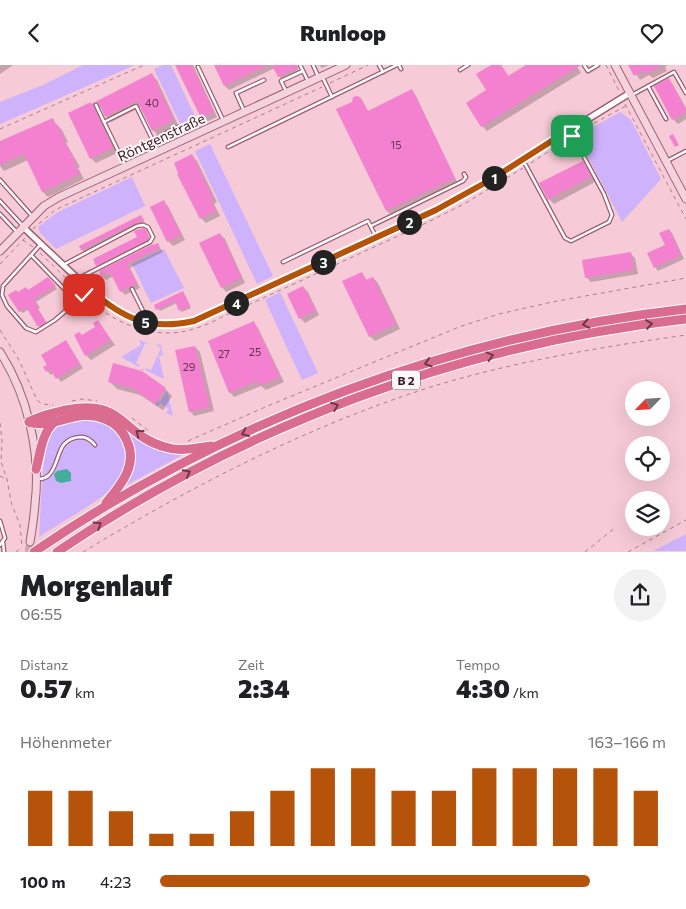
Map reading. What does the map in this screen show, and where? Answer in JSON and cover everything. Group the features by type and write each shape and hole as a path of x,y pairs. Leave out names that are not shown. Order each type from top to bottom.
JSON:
{"highway":[{"name":"B 2","path":"36,550 102,507 219,445 320,401 389,375 456,355 552,331 631,316 686,309"},
{"name":"B 2","path":"57,551 144,496 194,469 275,431 362,396 457,365 554,340 686,319"},
{"name":"B 2","path":"29,422 41,416 76,408 90,407 103,409 145,438 164,447 180,450 219,445"},
{"name":"B 2","path":"29,422 43,425 76,416 91,415 111,422 125,435 131,454 129,470 119,487 102,507"},
{"path":"36,469 42,439 54,421"}],"street":[{"name":"Röntgenstraße","path":"0,251 44,206 59,197 345,65"},
{"path":"615,65 686,199"},
{"path":"23,227 108,306 125,316 151,324 174,325 194,321 436,210 492,179 630,94"},
{"path":"0,353 13,376 29,422 36,469 36,503 30,543"}],"lane":[{"path":"300,65 309,82"},
{"path":"313,65 332,97"},
{"path":"379,65 383,72"},
{"path":"228,147 398,65 401,69"},
{"path":"460,70 468,65"},
{"path":"584,65 588,71 598,65"},
{"path":"198,67 224,121"},
{"path":"287,92 282,81 303,71"},
{"path":"630,94 674,72 686,93"},
{"path":"245,112 236,93 264,79"},
{"path":"648,86 666,119"},
{"path":"96,105 126,166"},
{"path":"104,122 136,105 158,152"},
{"path":"152,140 178,127"},
{"path":"523,160 565,238 570,241 609,222 612,215 604,194 569,130"},
{"path":"667,161 686,151"},
{"path":"371,226 464,181 466,177 464,174"},
{"path":"0,180 33,217"},
{"path":"0,201 23,227"},
{"path":"0,214 18,233"},
{"path":"283,262 368,221 376,237"},
{"path":"63,265 137,226 143,225 148,227 153,237 150,242 77,278"},
{"path":"41,243 3,286 2,295 7,306 26,328 36,332 55,320 90,290"},
{"path":"31,255 76,301"},
{"path":"132,289 142,311 142,321"},
{"path":"36,479 44,478 50,474 59,451 71,440 84,438 92,441 95,445"},
{"path":"0,521 5,534 1,544 4,551"}],"path":[{"path":"0,129 144,65"},
{"path":"0,265 55,210 368,65"},
{"path":"606,65 686,219"},
{"path":"184,442 459,327 499,314 552,302 686,279"},
{"path":"0,330 20,359 37,400 42,405 58,403"},
{"path":"83,551 142,516 244,462 360,412 456,380 525,362 611,346 686,335"},
{"path":"65,402 91,399 102,402"},
{"path":"131,417 150,432"},
{"path":"0,423 2,440 0,463 7,479 11,502 20,525 22,548 16,551"},
{"path":"0,477 7,479"},
{"path":"628,551 686,520"},
{"path":"585,551 616,527"}],"shaded area":[{"path":"83,65 135,65 0,124 0,102 43,85"},
{"path":"163,65 171,65 199,125 184,132 154,69"},
{"path":"620,112 631,120 661,179 622,222 577,136"},
{"path":"210,144 273,276 257,284 195,151"},
{"path":"132,177 145,206 56,249 40,233 38,227 58,212"},
{"path":"164,249 184,288 151,303 132,264"},
{"path":"280,292 318,373 302,380 265,300"},
{"path":"139,340 150,344 145,343 136,363 140,365 139,367 121,357 141,345"},
{"path":"158,344 161,345 163,355 159,356 164,379 145,370 146,368 151,370 161,348"},
{"path":"167,390 173,416 166,413 169,409 160,403 157,407 155,405 158,401 160,402"},
{"path":"79,410 91,411 110,416 155,447 186,453 123,487 133,465 133,453 128,436 116,423 101,414 88,412 56,416"},
{"path":"87,418 111,428 120,436 125,448 126,459 124,469 120,478 106,494 39,537 44,462 50,435 54,427 61,423"},
{"path":"67,469 71,473 71,481 61,483 56,481 54,474 57,471"},
{"path":"686,534 686,551 653,551"}],"building":[{"path":"175,65 191,65 214,112 201,118"},
{"path":"214,65 268,65 224,86"},
{"path":"272,65 297,65 298,68 278,77"},
{"path":"491,65 501,65 508,76 526,65 581,65 481,127 466,103 486,90 476,74"},
{"path":"628,65 664,65 647,74 645,70 634,76"},
{"path":"152,73 174,120 152,131 137,101 105,117 99,103 95,102 93,106 113,148 90,159 68,113 91,102 91,104"},
{"path":"669,78 686,110 686,112 672,120 654,86"},
{"path":"412,89 455,178 386,211 336,109 352,102 353,97 357,96 361,98 368,111"},
{"path":"53,118 64,137 62,137 76,162 74,163 80,174 42,192 24,154 0,165 0,141"},
{"path":"673,134 679,145 675,147 669,136"},
{"path":"192,154 213,198 210,199 216,211 200,219 177,174 174,163"},
{"path":"583,161 591,177 548,200 539,183"},
{"path":"164,200 181,235 167,242 150,207"},
{"path":"141,215 142,222 136,223 81,250 79,246"},
{"path":"146,229 149,237 148,240 96,266 93,259 137,237 134,231"},
{"path":"669,229 681,255 654,268 647,253 665,245 659,233"},
{"path":"220,233 242,278 221,288 199,243"},
{"path":"158,243 160,248 127,264 137,283 120,292 110,272 101,276 99,271"},
{"path":"631,252 634,270 585,278 582,260"},
{"path":"362,272 366,280 373,277 396,324 369,337 342,281"},
{"path":"48,277 56,286 34,299 46,322 38,327 26,307 19,312 8,295 26,287 28,290"},
{"path":"303,286 316,310 299,319 287,294"},
{"path":"183,291 190,306 179,311 175,301 156,310 154,305"},
{"path":"98,320 111,340 85,356 74,335 79,332 82,335 95,327 93,323"},
{"path":"254,321 280,377 260,386 257,381 229,393 208,341"},
{"path":"66,340 80,364 56,379 50,369 46,372 43,367 47,365 41,355"},
{"path":"195,346 210,407 189,412 175,350"},
{"path":"113,363 142,371 166,388 155,404 132,388 108,382"}],"tunnel":[{"path":"28,552 30,542"}],"route":[{"path":"84,295 90,290 108,306 125,316 151,324 174,325 194,321 436,210 513,167 569,130 572,136"}]}
